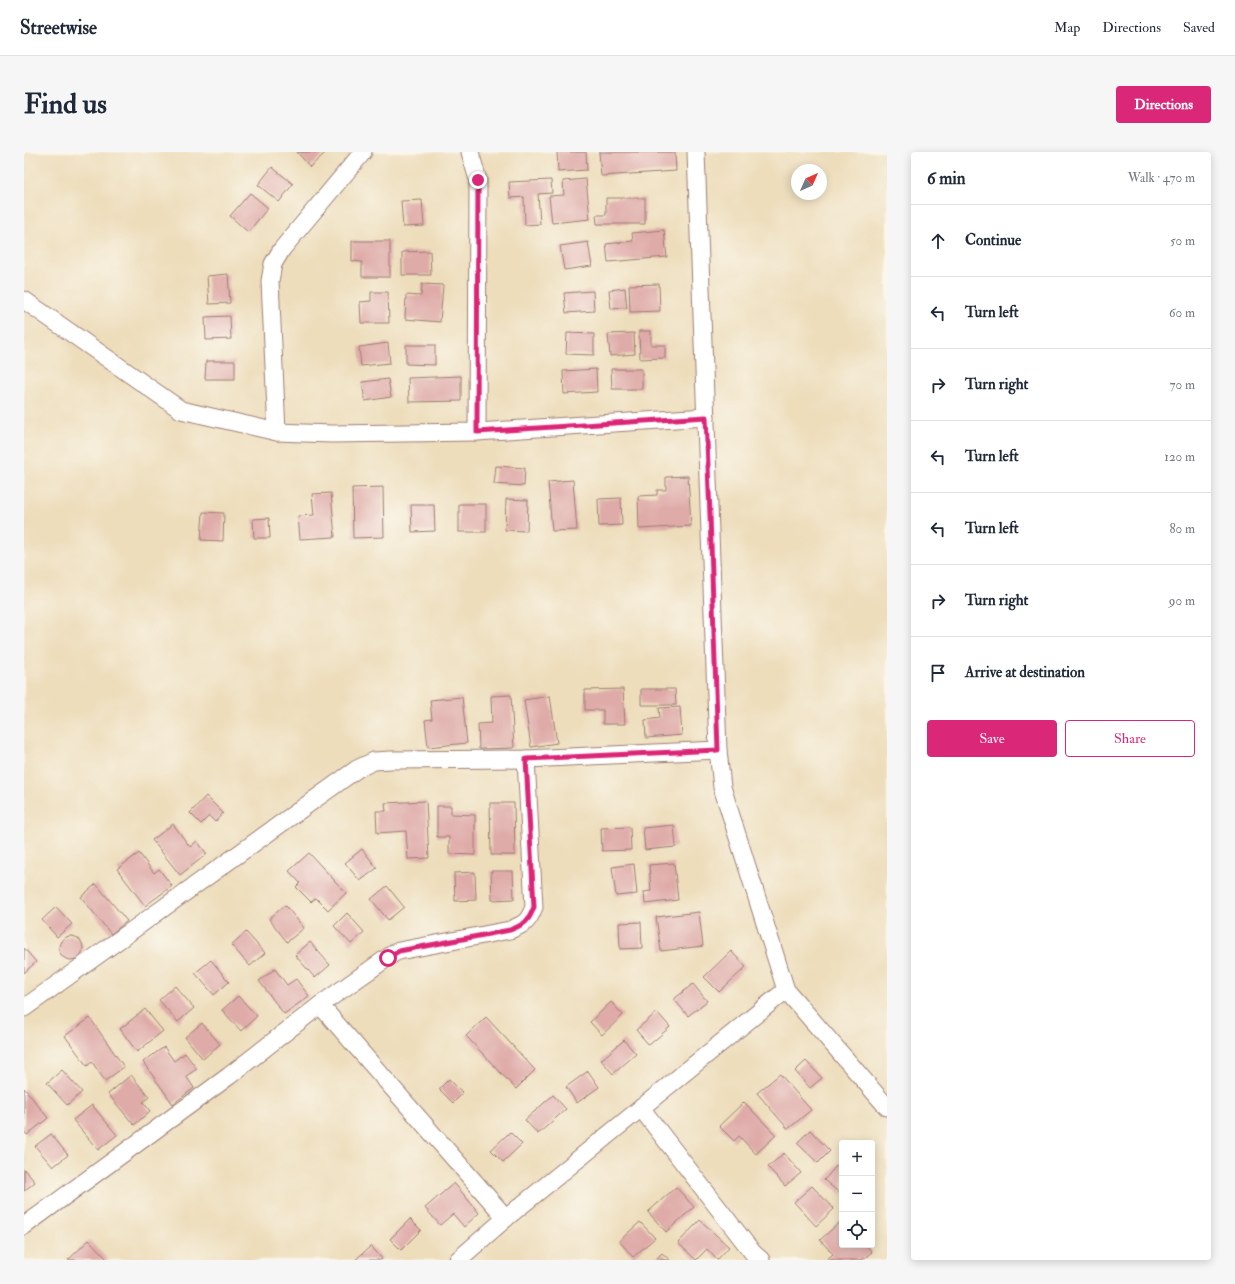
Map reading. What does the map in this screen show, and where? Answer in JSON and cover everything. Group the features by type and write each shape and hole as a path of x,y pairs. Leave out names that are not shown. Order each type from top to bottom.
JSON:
{"street":[{"path":"277,432 270,281 274,264 282,249 363,152"},
{"path":"470,152 478,180 477,432"},
{"path":"696,152 718,750 722,787 786,990 887,1107"},
{"path":"24,300 181,410 277,432 331,434 477,432 706,417"},
{"path":"24,1008 357,769 374,761 526,759 718,750"},
{"path":"24,1226 211,1089 320,1005 399,951 510,930 522,925 530,918 534,907 526,759"},
{"path":"458,1260 506,1218 786,990"},
{"path":"320,1005 506,1218"},
{"path":"641,1108 753,1258"}],"building":[{"path":"297,152 324,152 325,153 310,167"},
{"path":"557,152 586,152 587,170 558,172"},
{"path":"599,152 675,152 676,171 601,176"},
{"path":"272,167 293,184 279,202 258,185"},
{"path":"586,179 590,219 552,223 549,196 564,195 563,181"},
{"path":"551,180 552,193 538,194 540,224 525,225 524,197 510,198 509,182"},
{"path":"250,193 268,208 248,232 230,216"},
{"path":"606,198 645,198 645,224 597,224 596,215 606,215"},
{"path":"422,200 424,226 403,227 401,201"},
{"path":"664,230 667,257 608,262 606,244 633,241 632,233"},
{"path":"352,241 390,241 390,277 362,277 362,262 352,261"},
{"path":"588,242 592,266 564,270 560,246"},
{"path":"430,251 431,275 402,275 402,252"},
{"path":"228,274 230,303 209,304 207,276"},
{"path":"422,284 443,285 440,322 405,319 406,295 421,296"},
{"path":"659,284 660,311 630,312 629,285"},
{"path":"625,288 627,308 611,309 609,290"},
{"path":"593,291 594,311 566,313 564,293"},
{"path":"371,292 388,292 389,323 361,323 360,302 371,301"},
{"path":"230,316 231,339 206,340 205,317"},
{"path":"639,331 651,331 651,345 665,345 665,358 640,359"},
{"path":"567,333 594,334 594,355 566,354"},
{"path":"634,333 635,354 610,356 608,334"},
{"path":"388,343 390,363 361,366 359,347"},
{"path":"406,345 435,345 435,365 406,364"},
{"path":"206,361 235,361 235,379 205,379"},
{"path":"596,369 597,392 564,394 563,371"},
{"path":"611,369 642,369 642,389 612,389"},
{"path":"461,376 461,401 409,402 408,378"},
{"path":"388,379 391,397 365,401 362,382"},
{"path":"496,466 525,468 524,486 494,484"},
{"path":"688,476 691,526 639,529 638,496 657,495 657,490 666,490 666,477"},
{"path":"573,480 577,530 552,531 548,482"},
{"path":"383,487 384,537 353,538 352,488"},
{"path":"331,493 335,537 300,539 298,516 314,515 312,494"},
{"path":"621,498 622,525 599,526 598,499"},
{"path":"506,499 528,500 527,531 505,530"},
{"path":"459,504 486,504 486,532 459,532"},
{"path":"411,505 434,505 435,531 412,532"},
{"path":"203,512 224,513 223,541 201,540"},
{"path":"269,518 270,538 254,538 253,519"},
{"path":"623,689 625,724 603,724 603,710 585,710 585,690"},
{"path":"641,689 675,689 676,705 641,705"},
{"path":"511,695 514,748 479,749 478,724 492,723 491,696"},
{"path":"550,696 557,743 531,747 524,700"},
{"path":"462,697 467,743 428,747 425,720 432,719 430,700"},
{"path":"680,707 682,735 646,738 645,720 660,718 659,708"},
{"path":"206,796 223,813 215,822 209,816 201,824 190,813"},
{"path":"426,801 429,858 408,859 406,831 377,833 376,811 386,811 385,803"},
{"path":"490,803 514,803 515,855 491,855"},
{"path":"437,806 451,806 451,814 475,815 475,855 449,854 449,837 437,837"},
{"path":"173,824 190,847 197,841 207,854 180,875 152,840"},
{"path":"674,825 676,847 645,850 643,828"},
{"path":"630,827 631,850 602,851 601,828"},
{"path":"362,849 377,868 360,881 345,863"},
{"path":"139,853 154,873 159,869 172,886 145,906 117,869"},
{"path":"309,853 346,893 328,910 316,898 311,902 296,887 300,883 289,871"},
{"path":"674,863 678,900 645,904 644,892 651,891 649,865"},
{"path":"634,864 637,894 616,896 612,867"},
{"path":"491,871 513,871 514,899 492,900"},
{"path":"475,872 476,900 455,901 454,873"},
{"path":"96,884 127,921 111,934 81,897"},
{"path":"387,886 404,907 388,920 371,899"},
{"path":"285,905 304,928 287,942 269,919"},
{"path":"56,907 72,924 57,937 42,920"},
{"path":"699,912 703,946 661,951 656,917"},
{"path":"347,913 364,932 351,944 334,926"},
{"path":"641,922 642,948 620,949 619,923"},
{"path":"246,932 265,953 250,966 231,945"},
{"path":"71,936 80,939 83,948 80,957 71,960 62,957 59,948 62,939"},
{"path":"310,942 330,965 315,978 295,955"},
{"path":"24,948 36,962 24,973"},
{"path":"731,951 746,967 719,992 704,977"},
{"path":"211,960 229,982 214,995 195,973"},
{"path":"275,969 287,985 296,979 309,996 284,1014 259,981"},
{"path":"693,984 707,1001 688,1016 674,999"},
{"path":"175,986 194,1008 178,1022 159,1000"},
{"path":"238,996 257,1016 241,1031 222,1010"},
{"path":"611,1002 623,1015 602,1035 590,1022"},
{"path":"145,1009 163,1031 137,1052 120,1029"},
{"path":"657,1012 670,1027 649,1045 636,1030"},
{"path":"486,1017 535,1070 516,1089 466,1036"},
{"path":"90,1018 124,1067 105,1081 92,1062 87,1066 65,1036"},
{"path":"202,1023 220,1044 203,1059 185,1037"},
{"path":"624,1040 636,1054 613,1074 601,1060"},
{"path":"164,1047 174,1061 185,1053 197,1069 186,1076 194,1088 173,1104 143,1062"},
{"path":"806,1061 822,1078 810,1088 795,1071"},
{"path":"62,1070 82,1092 67,1105 47,1083"},
{"path":"588,1071 599,1087 577,1103 566,1087"},
{"path":"780,1074 811,1110 788,1129 757,1093"},
{"path":"131,1075 149,1097 143,1102 150,1111 134,1125 108,1094"},
{"path":"449,1079 463,1093 453,1103 439,1089"},
{"path":"24,1088 48,1118 27,1135 24,1131"},
{"path":"553,1095 566,1109 538,1134 525,1120"},
{"path":"744,1102 776,1135 756,1154 739,1136 734,1141 719,1126"},
{"path":"92,1105 117,1135 98,1150 73,1120"},
{"path":"810,1130 830,1151 818,1163 797,1143"},
{"path":"510,1132 522,1144 503,1162 491,1150"},
{"path":"51,1134 68,1155 53,1167 35,1146"},
{"path":"784,1153 801,1173 785,1186 768,1167"},
{"path":"839,1163 839,1192 824,1180"},
{"path":"24,1169 35,1182 24,1191"},
{"path":"454,1183 479,1213 464,1227 453,1214 440,1225 425,1208"},
{"path":"812,1186 834,1209 816,1226 794,1202"},
{"path":"676,1187 694,1207 666,1232 648,1212"},
{"path":"410,1219 421,1230 401,1250 390,1239"},
{"path":"700,1220 729,1247 717,1260 707,1249 696,1260 678,1243"},
{"path":"640,1222 655,1238 633,1257 619,1241"},
{"path":"839,1223 839,1248 869,1248 872,1252 862,1260 826,1260 833,1254 820,1240"},
{"path":"89,1240 108,1260 68,1260"},
{"path":"371,1246 382,1259 381,1260 355,1260"},
{"path":"662,1253 670,1260 655,1260"}],"route":[{"path":"388,958 399,951 510,930 522,925 530,918 534,907 526,759 718,750 706,417 477,432 478,180"}]}
